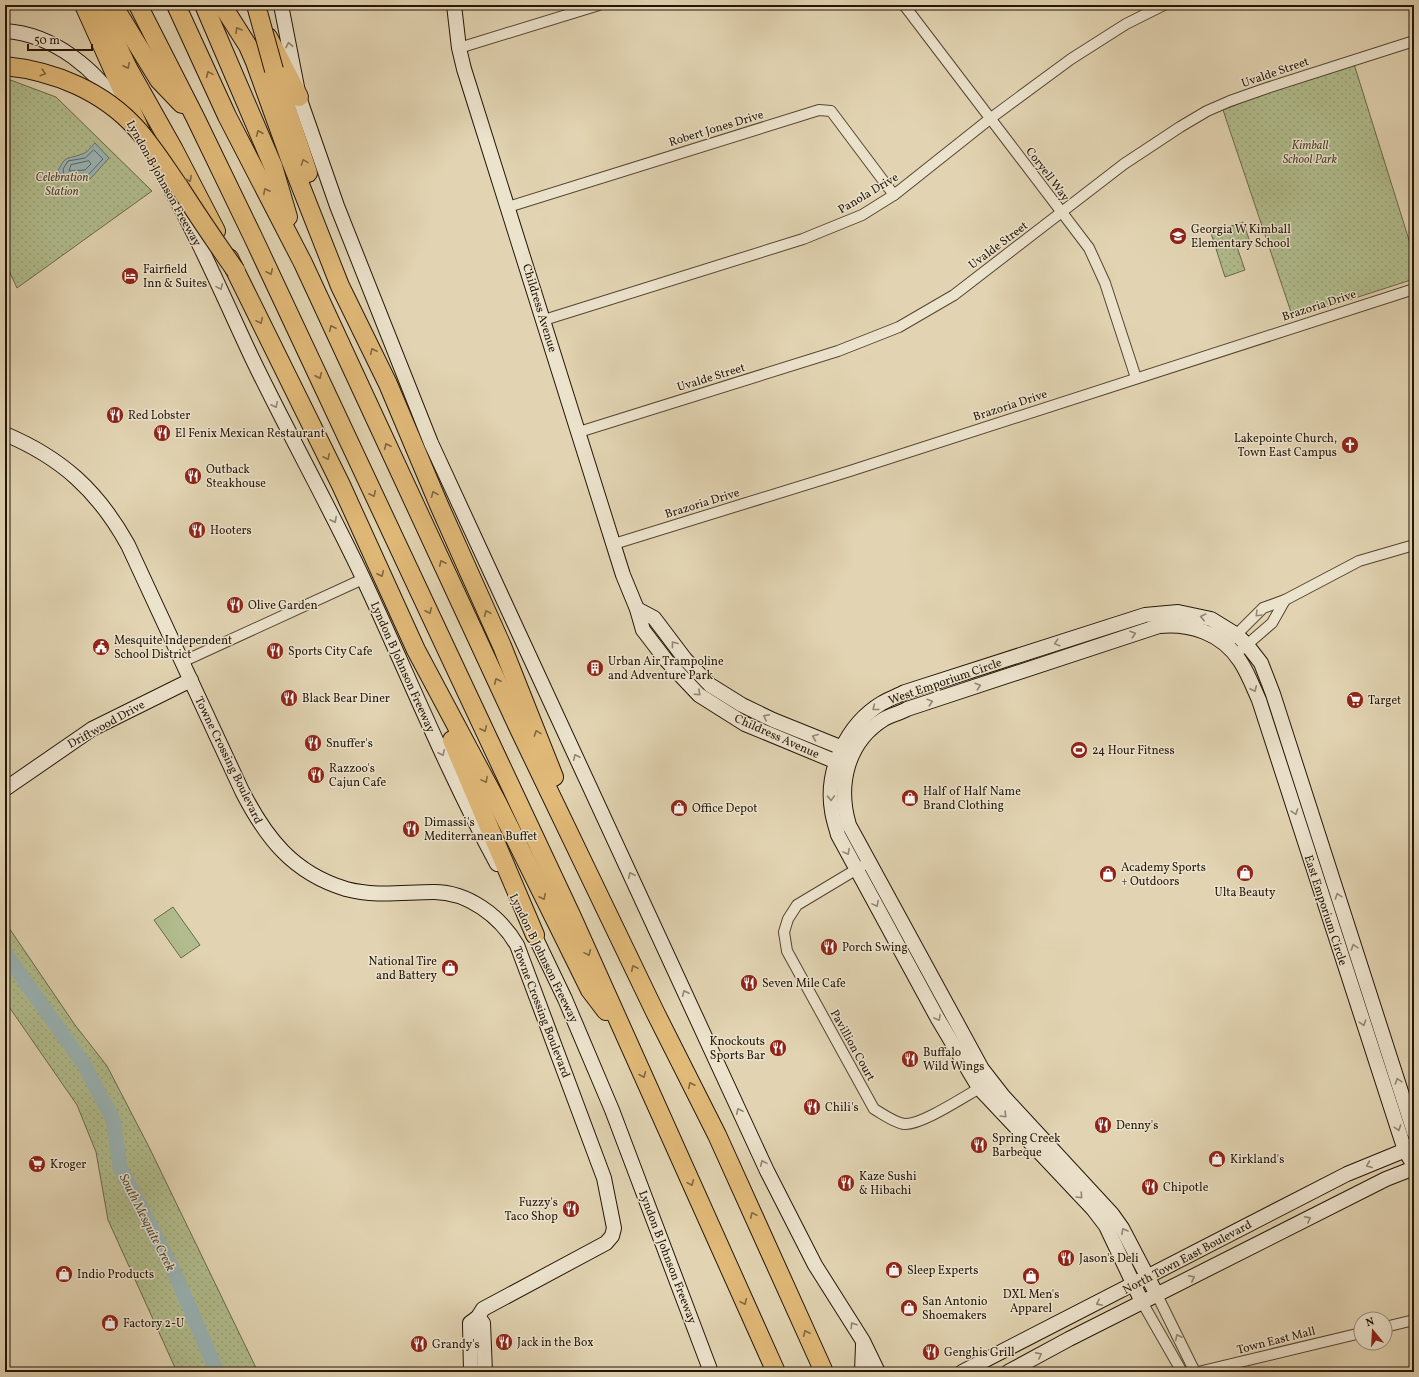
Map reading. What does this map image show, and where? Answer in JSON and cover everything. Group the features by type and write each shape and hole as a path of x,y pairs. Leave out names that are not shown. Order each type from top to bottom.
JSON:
{"highway":[{"path":"84,5 123,88 150,154"},
{"path":"98,5 129,70 174,150 236,271 341,485 427,672 497,802 590,990 627,1039"},
{"path":"113,5 159,80 195,117"},
{"path":"138,5 195,117 305,347 572,917 776,1372"},
{"path":"176,5 227,116 302,263 519,729 655,1012 717,1134 823,1370"},
{"path":"204,5 273,166 302,263"},
{"path":"222,5 268,74"},
{"path":"248,5 278,54 299,97"},
{"path":"256,5 268,74 305,163 349,283 357,318 388,384 438,505 511,667 560,794 571,836"},
{"path":"5,66 30,69 56,77 91,92 120,113 152,147 236,271"},
{"path":"427,672 445,725 535,935"}],"street":[{"path":"281,5 299,97 337,206 431,443 767,1171 815,1265 863,1341 879,1370"},
{"name":"Childress Avenue","path":"454,5 459,48 464,69 626,582 637,609 643,630 666,660 699,695 736,719 842,765"},
{"path":"459,48 598,5"},
{"name":"Coryell Way","path":"904,5 1089,248 1105,283 1136,378"},
{"name":"Panola Drive","path":"544,320 803,239 862,214 894,195 991,118 1071,59 1126,24 1164,5"},
{"name":"Lyndon B Johnson Freeway","path":"5,31 24,33 38,38 63,51 82,64 108,89 150,154 176,199 217,279 252,357 363,579 461,794 535,935 565,999 612,1110 704,1359 711,1372"},
{"name":"Uvalde Street","path":"579,432 838,351 899,327 954,295 1152,144 1207,112 1267,88 1414,41"},
{"name":"Robert Jones Drive","path":"508,207 819,110 831,111 894,195"},
{"name":"Brazoria Drive","path":"614,544 1414,289"},
{"name":"Towne Crossing Boulevard","path":"5,434 43,452 59,463 86,485 108,512 128,545 254,815 272,840 297,864 320,878 346,889 390,895 435,892 466,899 479,906 502,923 517,945 604,1178 614,1228 612,1236 606,1243 483,1309 478,1317 470,1323 471,1372"},
{"path":"1230,650 1237,635 1264,608 1285,600 1359,561 1414,545"},
{"path":"182,662 363,579"},
{"path":"1230,650 1247,645 1272,623 1285,600"},
{"name":"Childress Avenue","path":"637,609 654,618 685,659 710,685 744,706 773,720 848,750"},
{"name":"West Emporium Circle","path":"1157,1295 1116,1218 1098,1196 1058,1163 979,1088 916,980 838,835 832,810 831,786 848,750 847,738 862,719 882,703 904,692 1145,615 1178,612 1211,619 1237,635 1247,645"},
{"name":"West Emporium Circle","path":"848,750 885,719 907,709 1159,626 1172,625 1200,630 1215,637 1230,650"},
{"path":"1091,632 1096,646"},
{"name":"East Emporium Circle","path":"1247,645 1261,663 1414,1132"},
{"name":"East Emporium Circle","path":"1230,650 1243,666 1259,700 1351,986 1410,1149 1414,1167"},
{"path":"990,665 994,680"},
{"name":"Driftwood Drive","path":"5,789 92,729 191,680"},
{"path":"736,719 744,706"},
{"path":"1277,757 1291,752"},
{"name":"West Emporium Circle","path":"842,765 844,809 849,825 982,1069 1002,1096 1058,1163 1106,1226 1142,1302"},
{"name":"Pavillion Court","path":"869,862 797,906 788,919 784,932 787,951 871,1104 874,1109 896,1121 905,1124 920,1122 992,1081"},
{"path":"1318,884 1332,879"},
{"path":"916,980 929,972"},
{"path":"1351,986 1365,982"},
{"name":"North Town East Boulevard","path":"962,1372 1148,1278 1347,1174 1410,1149"},
{"name":"North Town East Boulevard","path":"1008,1372 1142,1302 1386,1179 1414,1167"},
{"path":"1157,1295 1197,1372"},
{"path":"1142,1302 1182,1372"},
{"path":"478,1317 483,1323 485,1372"},
{"path":"1393,1325 1414,1320"},
{"name":"Town East Mall","path":"1197,1372 1353,1335"},
{"path":"862,1372 863,1341"},
{"path":"704,1359 718,1372"}],"green space":[{"name":"Kimball School Park","path":"1354,64 1414,256 1414,279 1293,318 1223,110 1263,94"},
{"name":"Celebration Station","path":"5,78 56,97 152,191 17,288 5,262"},
{"path":"1243,222 1250,242 1237,247 1245,270 1225,277 1211,233"},
{"path":"173,907 200,945 181,958 154,920"},
{"path":"5,922 75,1025 107,1066 149,1147 258,1372 177,1372 108,1220 96,1152 77,1105 5,1001"}],"water":[{"path":"95,143 109,158 90,179 81,181 80,178 77,179 77,182 66,182 58,171 63,162 67,158 86,152"}],"waterway":[{"name":"South Mesquite Creek","path":"5,953 83,1063 113,1119 120,1167 177,1278 217,1372"}],"place":[{"name":"Georgia W Kimball Elementary School","path":"1178,236"},
{"name":"Fairfield Inn & Suites","path":"130,276"},
{"name":"Red Lobster","path":"115,415"},
{"name":"El Fenix Mexican Restaurant","path":"162,433"},
{"name":"Lakepointe Church, Town East Campus","path":"1350,445"},
{"name":"Outback Steakhouse","path":"193,476"},
{"name":"Hooters","path":"197,530"},
{"name":"Olive Garden","path":"235,605"},
{"name":"Mesquite Independent School District","path":"101,647"},
{"name":"Sports City Cafe","path":"275,651"},
{"name":"Urban Air Trampoline and Adventure Park","path":"595,668"},
{"name":"Black Bear Diner","path":"289,698"},
{"name":"Target","path":"1355,700"},
{"name":"Snuffer's","path":"313,743"},
{"name":"24 Hour Fitness","path":"1079,750"},
{"name":"Razzoo's Cajun Cafe","path":"316,775"},
{"name":"Half of Half Name Brand Clothing","path":"910,798"},
{"name":"Office Depot","path":"679,808"},
{"name":"Dimassi's Mediterranean Buffet","path":"411,829"},
{"name":"Ulta Beauty","path":"1245,873"},
{"name":"Academy Sports + Outdoors","path":"1108,874"},
{"name":"Porch Swing","path":"829,947"},
{"name":"National Tire and Battery","path":"450,968"},
{"name":"Seven Mile Cafe","path":"749,983"},
{"name":"Knockouts Sports Bar","path":"778,1048"},
{"name":"Buffalo Wild Wings","path":"910,1059"},
{"name":"Chili's","path":"812,1107"},
{"name":"Denny's","path":"1103,1125"},
{"name":"Spring Creek Barbeque","path":"979,1145"},
{"name":"Kirkland's","path":"1217,1159"},
{"name":"Kroger","path":"37,1164"},
{"name":"Kaze Sushi & Hibachi","path":"846,1183"},
{"name":"Chipotle","path":"1150,1187"},
{"name":"Fuzzy's Taco Shop","path":"571,1209"},
{"name":"Jason's Deli","path":"1066,1258"},
{"name":"Sleep Experts","path":"894,1270"},
{"name":"Indio Products","path":"64,1274"},
{"name":"DXL Men's Apparel","path":"1031,1276"},
{"name":"San Antonio Shoemakers","path":"909,1308"},
{"name":"Factory 2-U","path":"110,1323"},
{"name":"Jack in the Box","path":"504,1342"},
{"name":"Grandy's","path":"419,1344"},
{"name":"Genghis Grill","path":"931,1352"}]}
